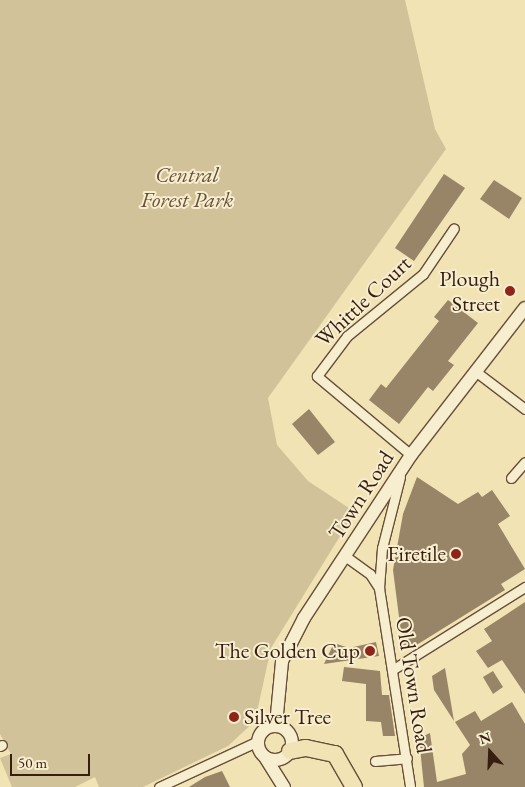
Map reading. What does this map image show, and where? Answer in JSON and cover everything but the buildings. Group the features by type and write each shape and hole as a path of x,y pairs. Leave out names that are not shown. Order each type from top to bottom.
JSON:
{"highway":[{"path":"289,748 317,748 338,757 354,787"}],"main road":[{"name":"Town Road","path":"276,725 282,661 345,556 411,455 525,309"},
{"path":"276,725 289,748 285,787 265,757 258,741 263,730 276,725"},
{"path":"265,757 289,748"}],"street":[{"name":"Whittle Court","path":"411,455 318,376 346,336 423,274 454,228"},
{"path":"475,371 525,409"},
{"path":"511,478 525,462"},
{"name":"Old Town Road","path":"403,468 382,548 379,588 410,787"},
{"name":"Old Town Road","path":"345,556 370,574 379,588"},
{"path":"392,670 525,587"},
{"path":"159,787 258,741"},
{"path":"375,761 407,758"}],"green space":[{"name":"Central Forest Park","path":"0,0 405,0 435,129 446,149 268,398 277,445 308,481 355,512 271,648 255,721 228,746 143,787 99,787 95,777 75,787 12,787 0,758 11,754 0,734"}],"place":[{"name":"Plough Street","path":"510,291"},
{"name":"Firetile","path":"456,554"},
{"name":"The Golden Cup","path":"370,651"},
{"name":"Silver Tree","path":"234,717"}]}
